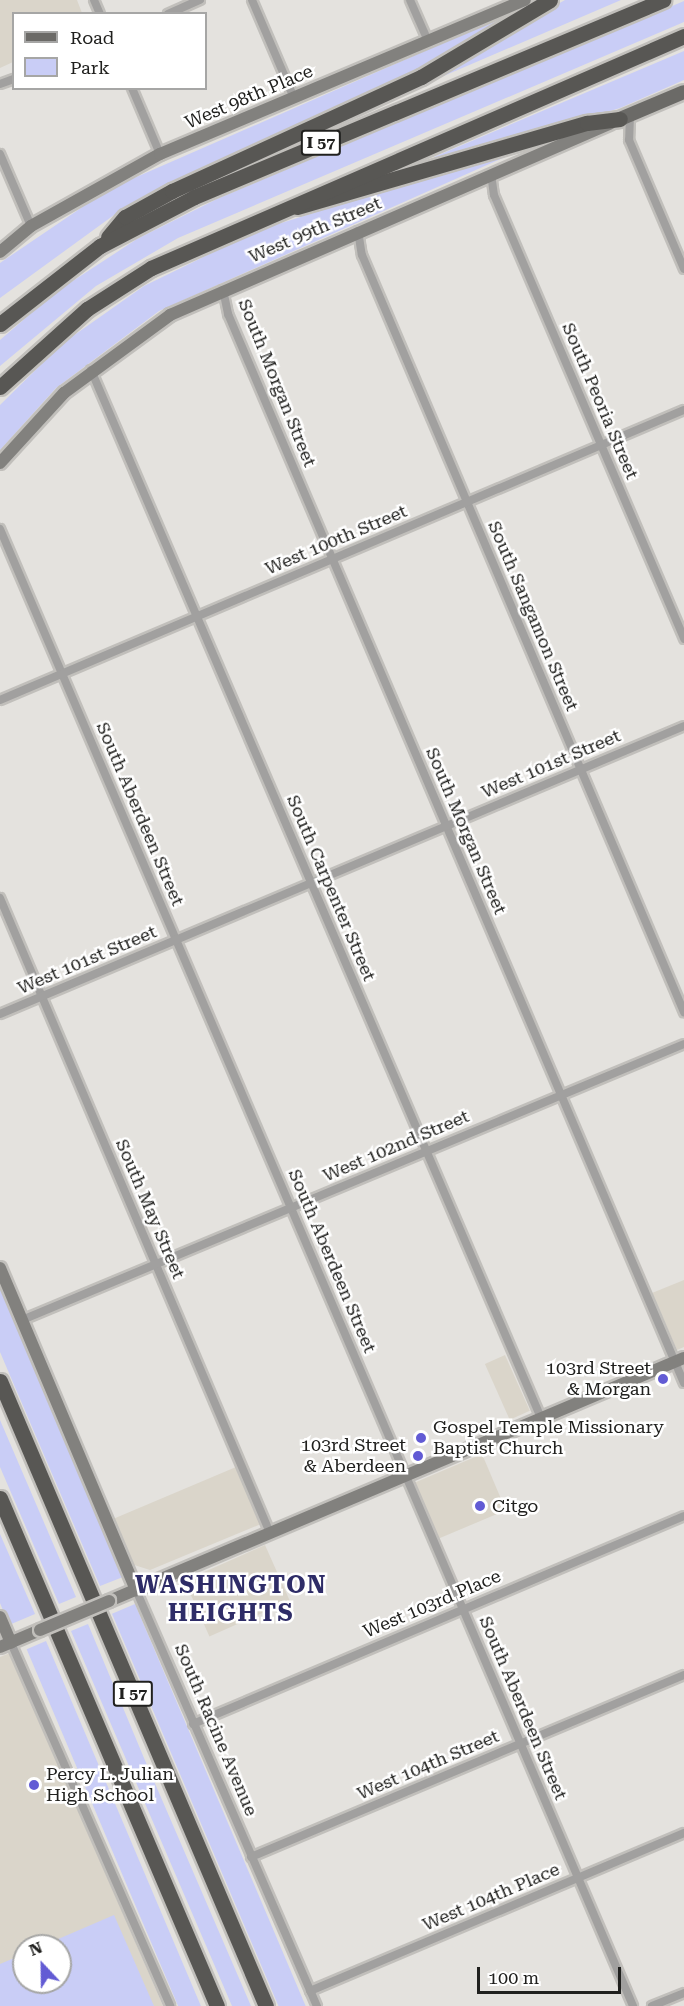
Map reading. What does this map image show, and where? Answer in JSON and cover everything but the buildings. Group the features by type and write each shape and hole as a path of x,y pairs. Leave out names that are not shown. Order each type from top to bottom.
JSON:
{"highway":[{"path":"100,246 137,210 421,77 550,0"},
{"name":"I 57","path":"0,324 100,246 247,174 663,0"},
{"name":"I 57","path":"0,387 122,286 268,213 684,36"},
{"path":"268,213 324,202 587,123 625,117"},
{"name":"I 57","path":"0,1381 266,2006"},
{"name":"I 57","path":"0,1498 217,2006"}],"main road":[{"name":"West 99th Street","path":"625,117 684,92"}],"street":[{"path":"173,12 200,0"},
{"path":"252,0 294,98"},
{"path":"410,0 428,41"},
{"name":"West 98th Place","path":"0,252 31,226 160,154 525,0"},
{"path":"133,90 160,154"},
{"path":"625,117 629,140 684,269"},
{"name":"West 99th Street","path":"0,463 35,421 91,370 149,327 223,290 625,117"},
{"path":"0,154 31,226"},
{"name":"South Peoria Street","path":"491,174 494,195 684,639"},
{"name":"South Sangamon Street","path":"358,231 362,255 684,1012"},
{"name":"South Morgan Street","path":"223,290 228,314 561,1095 680,1360 684,1383"},
{"name":"South Carpenter Street","path":"91,370 541,1418"},
{"name":"West 100th Street","path":"0,700 684,410"},
{"name":"South Aberdeen Street","path":"0,529 633,2006"},
{"name":"West 101st Street","path":"0,1014 684,726"},
{"name":"South May Street","path":"0,898 270,1533"},
{"name":"West 102nd Street","path":"22,1320 684,1044"},
{"name":"South Racine Avenue","path":"0,1268 193,1724 317,2006"},
{"path":"5,1645 680,1360"},
{"name":"West 103rd Place","path":"193,1724 684,1516"},
{"path":"0,1617 5,1645 170,2006"},
{"name":"West 104th Street","path":"251,1857 684,1676"},
{"name":"West 104th Place","path":"310,1991 684,1833"},
{"path":"652,2006 684,1993"}],"shaded area":[{"path":"0,0 77,0 82,12 12,12 12,62 0,68"},
{"path":"684,1280 684,1347 677,1350 652,1293"},
{"path":"505,1355 530,1411 510,1420 485,1364"},
{"path":"482,1454 506,1510 436,1540 412,1484"},
{"path":"236,1467 261,1524 150,1570 131,1564 113,1519"},
{"path":"265,1545 290,1601 209,1637 185,1581"},
{"name":"Percy L. Julian High School","path":"10,1653 163,2006 0,2006 0,1657"}],"green space":[{"path":"565,0 621,0 432,81 430,76"},
{"path":"684,1 684,22 178,238 96,286 0,366 0,340 56,292 137,239 217,199"},
{"path":"530,5 408,77 125,207 0,298 0,263 109,189"},
{"path":"684,51 684,80 620,108 437,163 434,157"},
{"path":"534,144 159,311 56,388 0,450 0,405 63,343 144,286 259,230"},
{"path":"0,1288 123,1577 100,1586 0,1352"},
{"path":"0,1420 76,1597 59,1604 0,1467"},
{"path":"0,1534 35,1614 9,1625 0,1603"},
{"path":"135,1604 306,2006 278,2006 112,1614"},
{"path":"88,1624 251,2006 232,2006 71,1631"},
{"path":"46,1641 201,2006 178,2006 27,1649"},
{"path":"114,1915 154,2006 0,2006 0,1964 12,1959 12,1994 72,1994 72,1934 70,1934"}],"place":[{"name":"103rd Street & Morgan","path":"663,1379"},
{"name":"Gospel Temple Missionary Baptist Church","path":"421,1438"},
{"name":"103rd Street & Aberdeen","path":"418,1456"},
{"name":"Citgo","path":"480,1506"},
{"name":"Percy L. Julian High School","path":"34,1785"}],"district":[{"name":"WASHINGTON HEIGHTS","path":"231,1600"}]}
